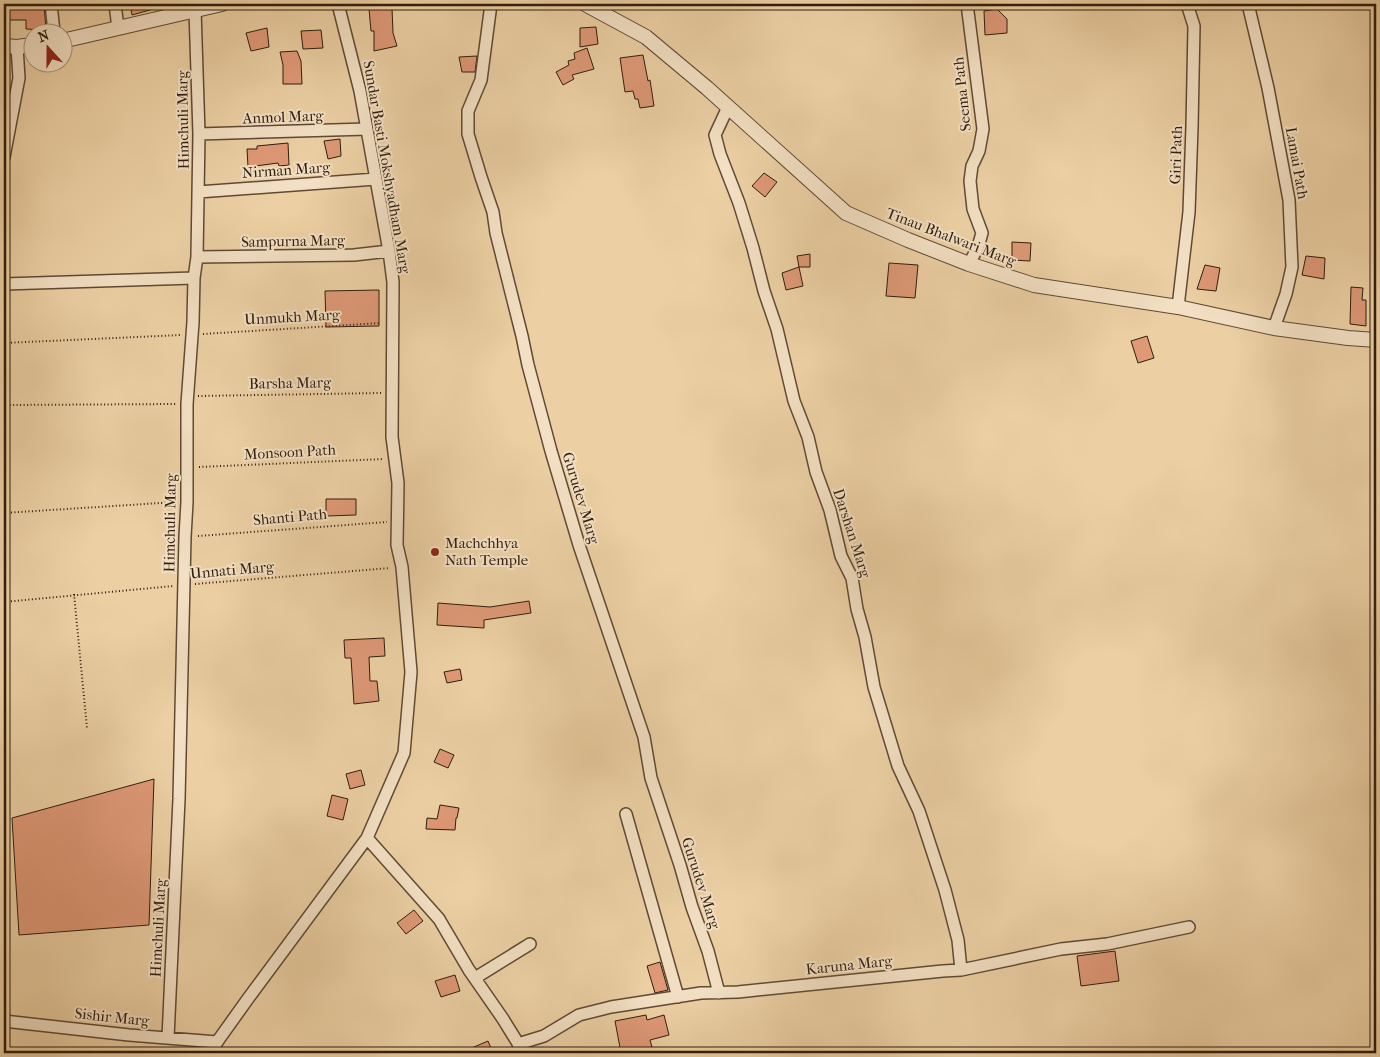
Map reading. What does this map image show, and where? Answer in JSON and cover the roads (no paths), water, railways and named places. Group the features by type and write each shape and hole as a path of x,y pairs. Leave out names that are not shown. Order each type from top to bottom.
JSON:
{"street":[{"path":"51,4 53,22"},
{"path":"116,4 118,28"},
{"path":"72,39 222,4"},
{"name":"Sundar Basti Mokshyadham Marg","path":"212,1053 217,1042 304,920 368,838 404,752 411,672 402,567 397,545 398,483 392,437 393,282 360,91 338,4"},
{"name":"Gurudev Marg","path":"491,4 481,80 468,111 468,134 494,212 496,233 551,451 579,545 644,737 651,778 708,951 719,993"},
{"name":"Tinau Bhalwari Marg","path":"585,4 646,37 728,107 846,213 969,264 1034,284 1178,307 1274,328 1376,340"},
{"name":"Seema Path","path":"967,4 983,129 972,166 970,181 973,208 982,233 978,247 969,264"},
{"name":"Giri Path","path":"1178,307 1189,212 1192,127 1194,26 1187,4"},
{"name":"Lamai Path","path":"1248,4 1268,88 1289,200 1292,267 1286,294 1274,328"},
{"name":"Himchuli Marg","path":"168,1038 179,798 184,537 187,502 187,400 194,278 197,257 199,134 195,10"},
{"path":"4,157 19,78 11,46"},
{"name":"Darshan Marg","path":"728,107 715,135 720,154 753,248 764,291 777,329 794,401 808,437 816,472 830,510 841,556 852,578 874,688 898,766 919,811 945,890 958,940 961,970"},
{"name":"Anmol Marg","path":"199,134 367,129"},
{"name":"Nirman Marg","path":"198,192 376,179"},
{"name":"Sampurna Marg","path":"197,257 354,255 389,251"},
{"path":"4,284 194,278"},
{"path":"626,814 678,997"},
{"path":"368,838 439,919 521,1049"},
{"name":"Karuna Marg","path":"521,1049 579,1016 611,1007 701,993 719,993 961,970 1061,949 1107,944 1189,928"},
{"path":"475,978 530,944"},
{"name":"Sishir Marg","path":"4,1021 217,1042"}],"place":[{"name":"Machchhya Nath Temple","path":"435,552"}]}
